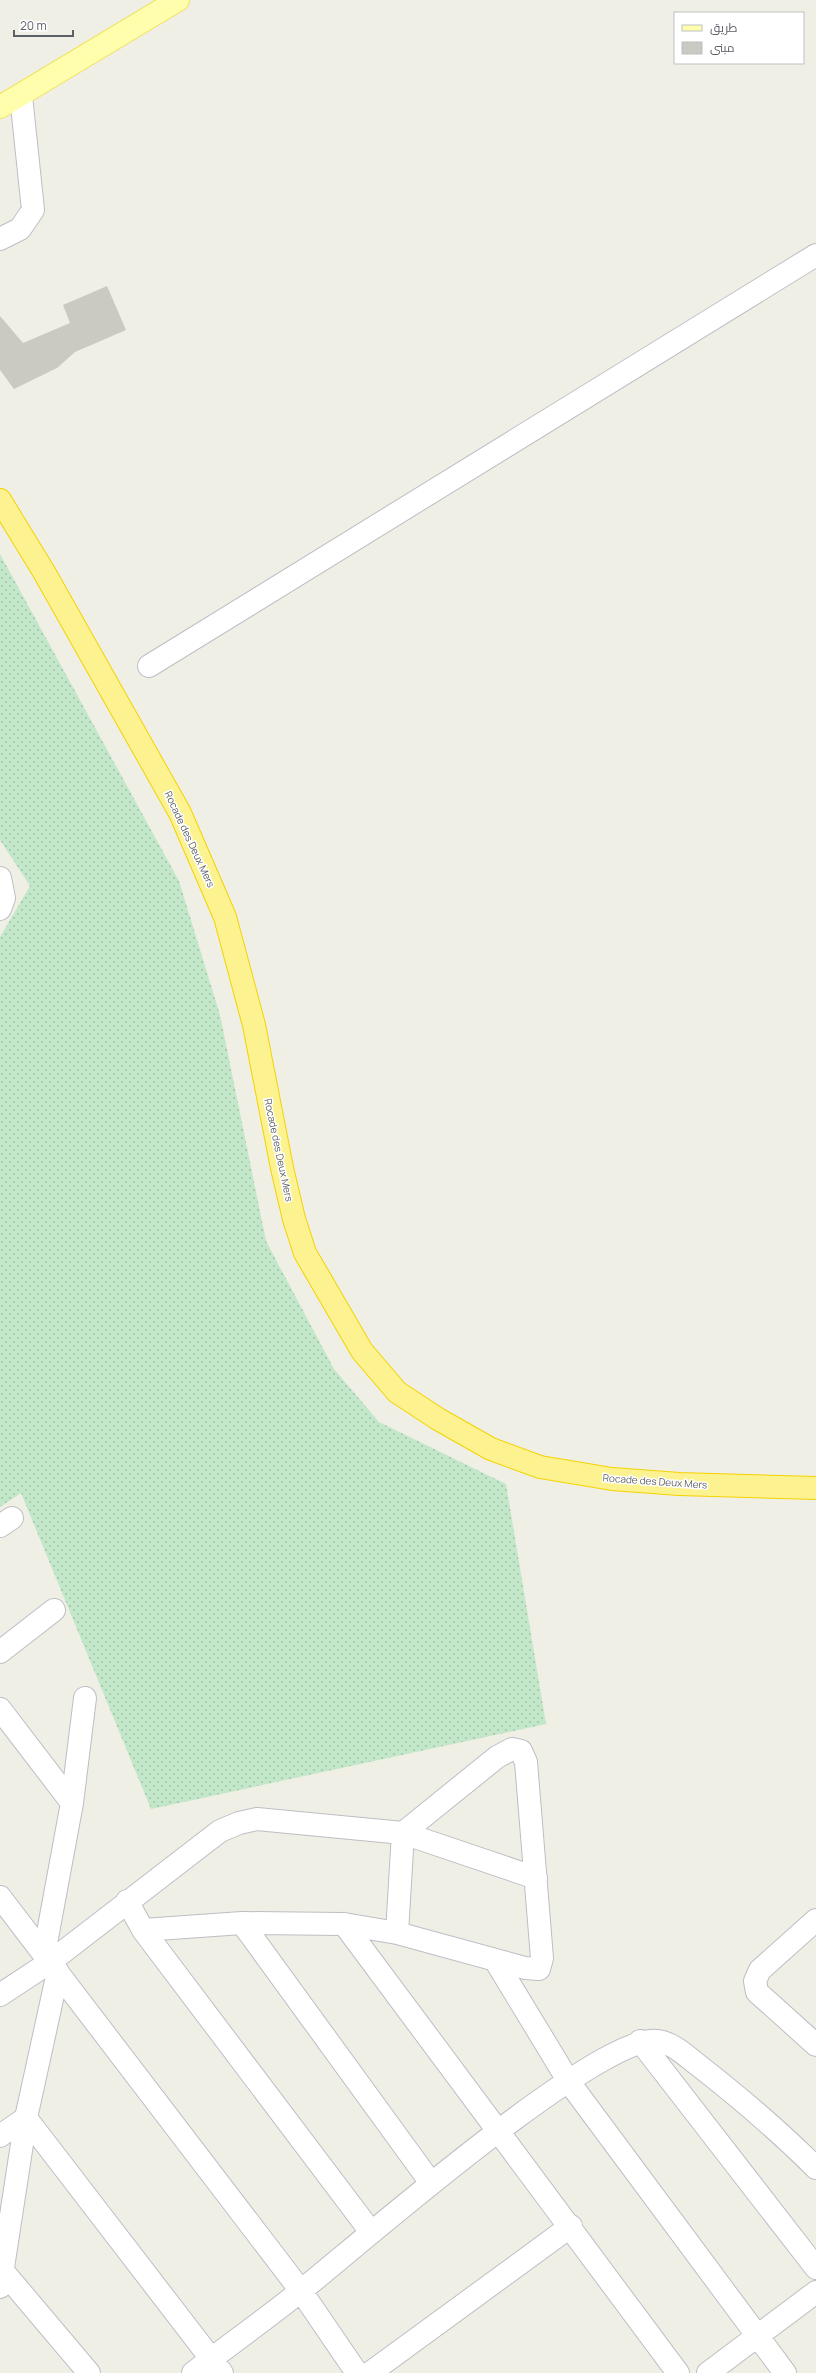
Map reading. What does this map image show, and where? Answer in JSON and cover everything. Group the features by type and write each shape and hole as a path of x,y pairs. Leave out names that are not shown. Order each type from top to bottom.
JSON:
{"highway":[{"name":"Rocade des Deux Mers","path":"0,500 44,572 180,812 225,918 254,1025 282,1168 294,1219 305,1253 362,1351 397,1392 432,1415 491,1449 540,1467 612,1479 679,1484 816,1488"}],"main road":[{"path":"0,107 21,96 178,0"}],"street":[{"path":"0,239 20,230 33,210 21,96"},
{"path":"149,666 816,255"},
{"path":"0,878 4,898 0,909"},
{"path":"0,1652 54,1610"},
{"path":"85,1698 50,1963 1,2276 89,2373"},
{"path":"0,1710 72,1803"},
{"path":"143,1930 242,1923 344,1924 397,1933 536,1970 540,1967 542,1958 526,1762 521,1751 518,1749 506,1752 497,1757 403,1833 397,1933"},
{"path":"0,1995 50,1963 127,1901 220,1831 239,1823 257,1819 403,1833 536,1878"},
{"path":"0,1897 301,2291 357,2373"},
{"path":"127,1901 143,1930 371,2232"},
{"path":"816,1920 760,1970 755,1981 757,1992 816,2045"},
{"path":"242,1923 431,2183"},
{"path":"344,1924 571,2226 678,2373"},
{"path":"495,1960 569,2082 785,2373"},
{"path":"640,2041 816,2268"},
{"path":"193,2373 216,2366 371,2232 499,2130 569,2082 623,2048 640,2041 659,2041 671,2045 752,2109 816,2168"},
{"path":"0,2136 26,2118"},
{"path":"26,2118 216,2366"},
{"path":"370,2373 571,2226"},
{"path":"708,2373 816,2292"}],"green space":[{"path":"0,554 179,881 220,1015 266,1241 334,1369 379,1422 506,1484 546,1724 151,1809 21,1493 0,1507 0,937 30,886 0,840"}],"building":[{"path":"107,286 126,330 75,352 57,368 14,389 0,370 0,316 23,343 70,323 63,305"}]}
